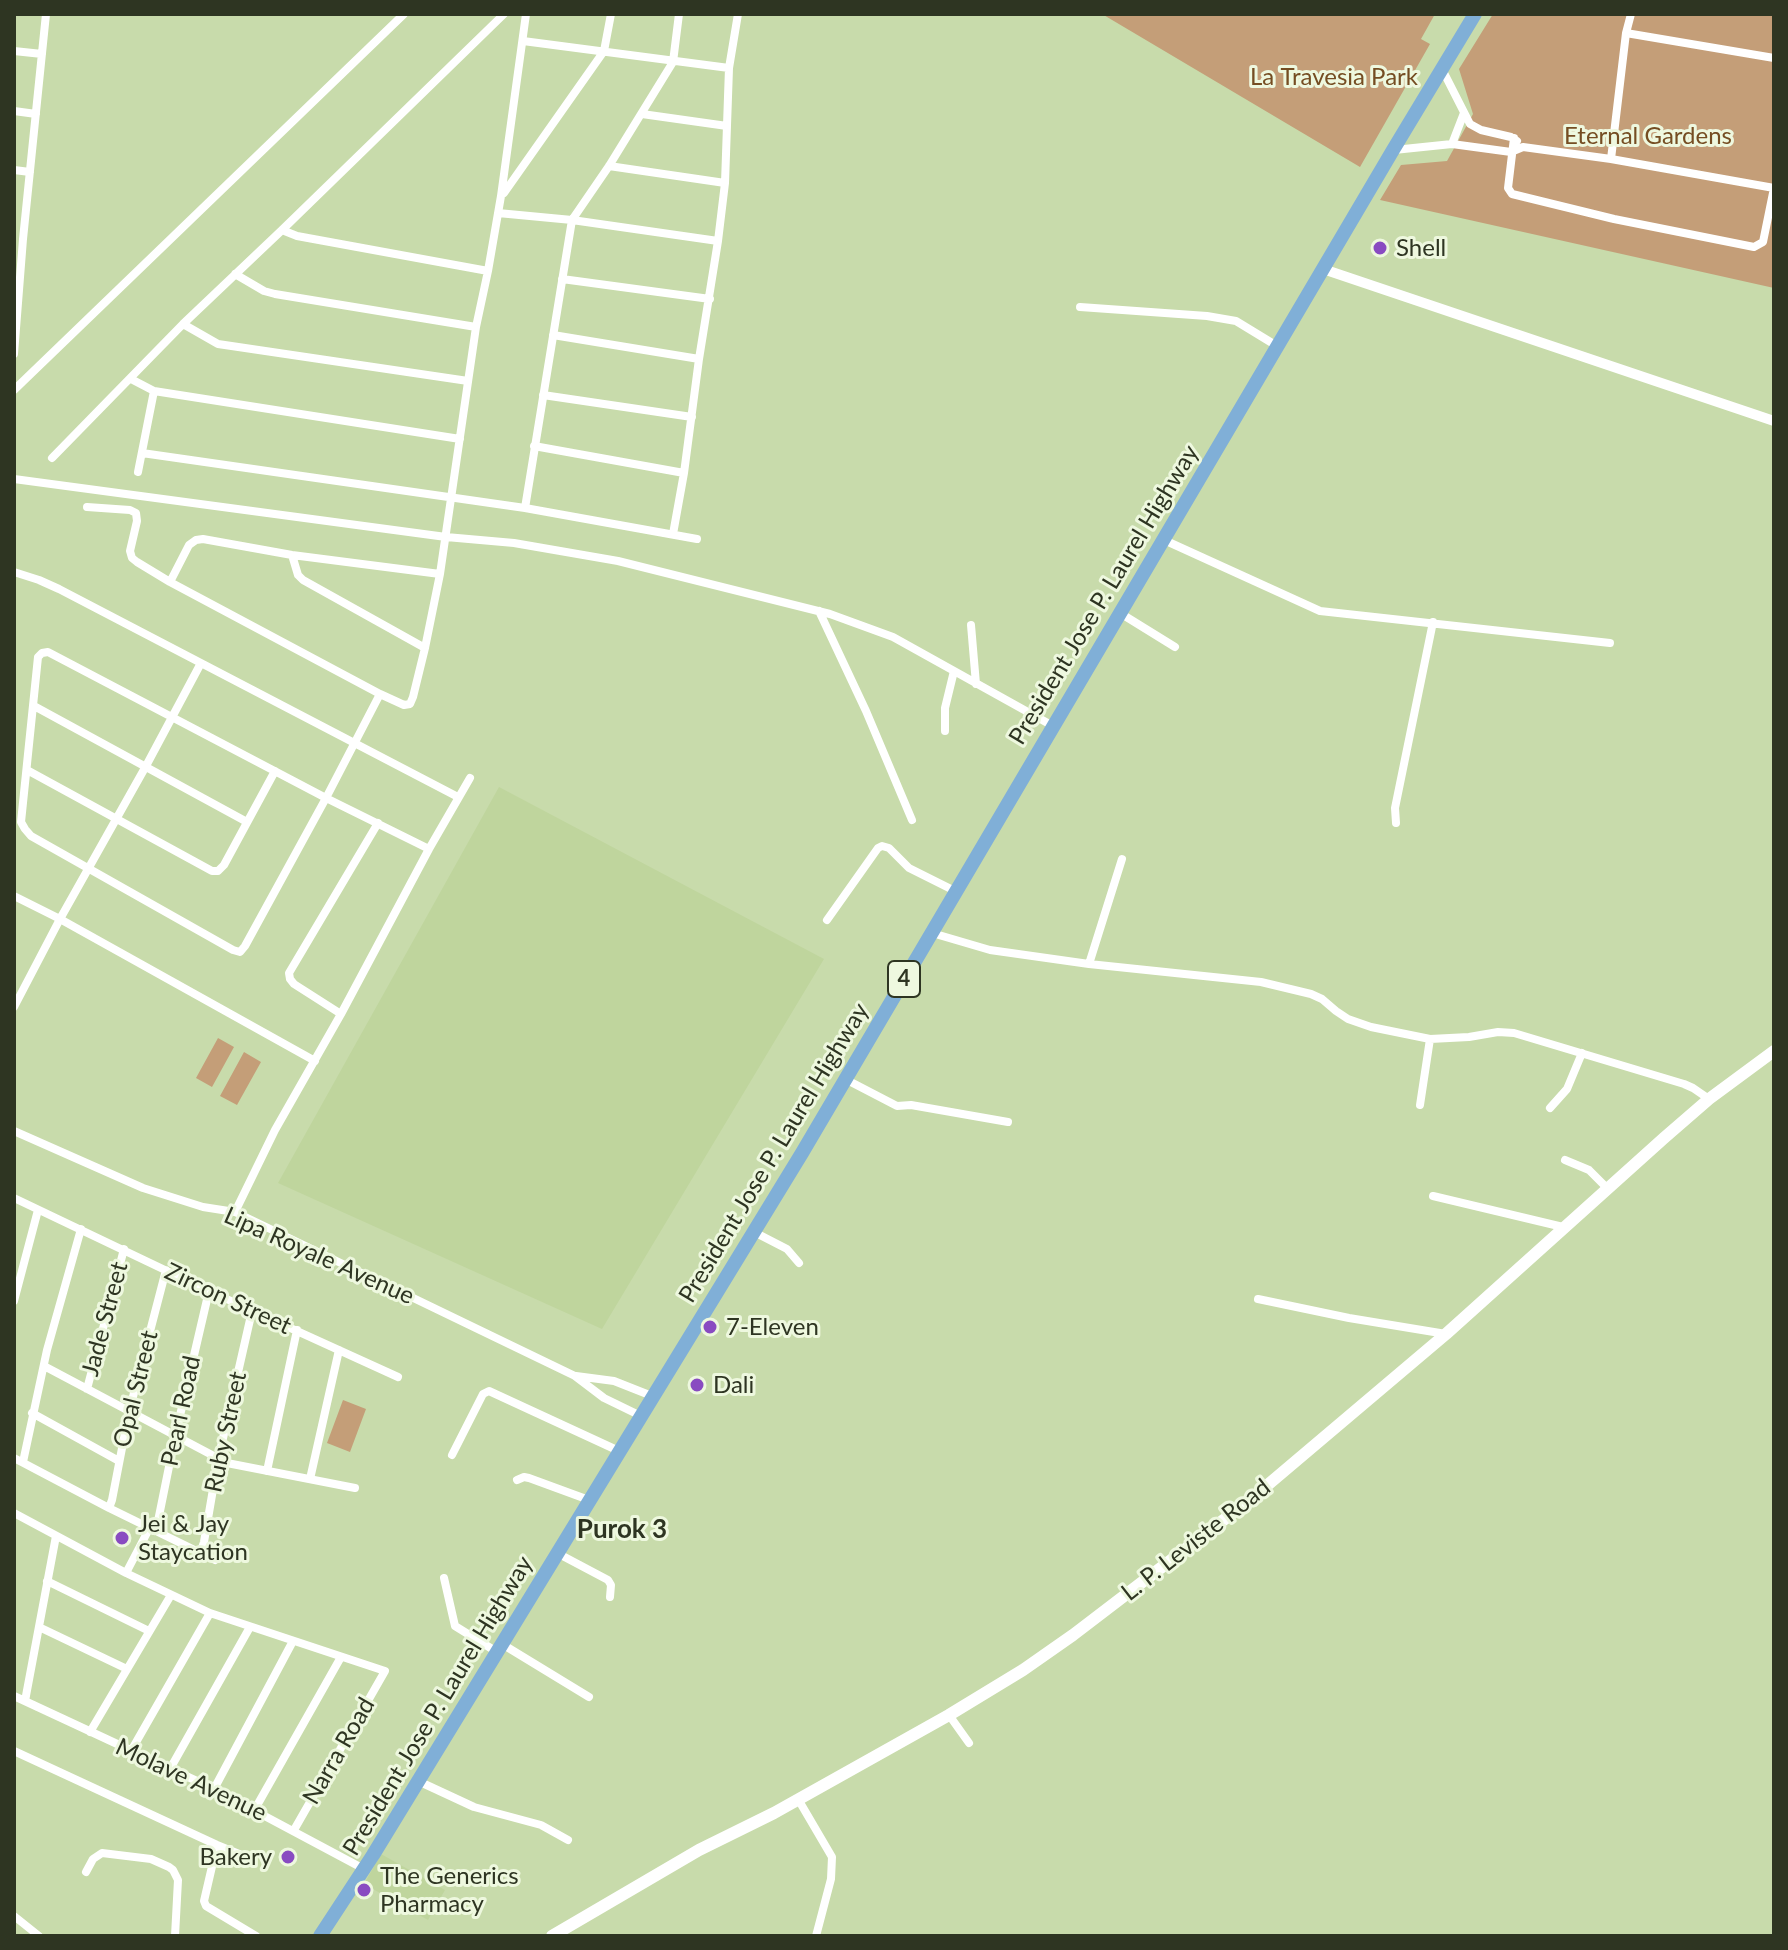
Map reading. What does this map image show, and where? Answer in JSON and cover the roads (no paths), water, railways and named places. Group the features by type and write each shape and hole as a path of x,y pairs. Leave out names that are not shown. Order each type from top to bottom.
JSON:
{"highway":[{"name":"President Jose P. Laurel Highway","path":"320,1936 754,1232 1475,14"}],"main road":[{"name":"L. P. Leviste Road","path":"552,1936 685,1858 949,1715 1073,1635 1251,1499 1446,1334 1709,1099 1774,1051"}],"street":[{"path":"14,354 18,238 30,172 46,14"},
{"path":"14,390 404,14"},
{"path":"52,458 183,324 504,14"},
{"path":"87,507 136,513 130,551 132,558 170,582 380,694 404,705 410,704 440,574 476,327 501,196 526,14"},
{"path":"501,196 604,51 611,14"},
{"path":"525,508 572,220 673,62 679,14"},
{"path":"673,534 718,241 725,183 729,68 738,14"},
{"path":"1611,159 1631,14"},
{"path":"1626,33 1774,58"},
{"path":"523,41 729,68"},
{"path":"14,51 42,54"},
{"path":"1442,69 1470,124 1514,138 1523,147"},
{"path":"14,111 36,114"},
{"path":"1452,144 1464,113"},
{"path":"642,114 727,126"},
{"path":"1393,150 1452,144 1511,152 1523,147 1774,188 1763,242 1754,247 1614,219 1512,194 1508,188 1511,152 1514,138"},
{"path":"609,166 725,183"},
{"path":"14,170 30,172"},
{"path":"498,213 718,241"},
{"path":"282,230 297,236 488,271"},
{"path":"1323,269 1774,421"},
{"path":"235,274 275,294 476,327"},
{"path":"562,279 710,299"},
{"path":"1080,307 1236,321 1277,346"},
{"path":"183,324 218,344 468,381"},
{"path":"553,335 699,359"},
{"path":"131,379 154,391 460,439"},
{"path":"138,472 154,391"},
{"path":"543,395 692,417"},
{"path":"534,446 684,473"},
{"path":"142,453 525,508 697,539"},
{"path":"14,479 446,537 514,543 618,561 830,614 893,637 1053,726"},
{"path":"170,582 189,545 203,539 292,555 440,574"},
{"path":"1164,540 1320,611 1610,643"},
{"path":"292,555 298,575 303,580 425,648"},
{"path":"14,572 59,589 458,797"},
{"path":"819,611 912,820"},
{"path":"1120,613 1175,647"},
{"path":"1396,823 1395,808 1433,622"},
{"path":"971,625 976,684"},
{"path":"380,694 326,798 240,952 31,836 21,822 38,657 48,652 326,798 429,849"},
{"path":"14,1005 201,663"},
{"path":"945,731 948,692 954,671"},
{"path":"34,706 247,822"},
{"path":"27,770 212,871 218,871 224,865 275,771"},
{"path":"235,1212 275,1130 470,778"},
{"path":"341,1014 294,984 289,973 378,823"},
{"path":"827,920 882,846 889,848 909,868 955,891"},
{"path":"1089,964 1122,859"},
{"path":"14,896 315,1061"},
{"path":"931,933 990,950 1261,982 1311,994 1348,1019 1371,1027 1430,1039 1514,1033 1684,1084 1709,1099"},
{"path":"1420,1105 1430,1039"},
{"path":"1550,1108 1567,1089 1582,1053"},
{"path":"845,1079 897,1106 911,1105 1008,1122"},
{"name":"Lipa Royale Avenue","path":"14,1131 143,1188 203,1207 235,1212 575,1376 604,1398 641,1416"},
{"path":"1565,1160 1589,1170 1607,1188"},
{"path":"1433,1196 1563,1227"},
{"name":"Zircon Street","path":"14,1198 398,1377"},
{"path":"14,1301 38,1210"},
{"path":"81,1229 18,1460 215,1560"},
{"path":"754,1232 787,1249 799,1263"},
{"name":"Jade Street","path":"87,1389 124,1249"},
{"name":"Opal Street","path":"109,1508 129,1412 166,1270"},
{"name":"Pearl Road","path":"126,1573 158,1521 209,1291"},
{"path":"1258,1299 1446,1334"},
{"name":"Ruby Street","path":"200,1553 252,1311"},
{"path":"267,1471 297,1330"},
{"path":"310,1479 339,1350"},
{"path":"44,1366 218,1460 355,1488"},
{"name":"Lipa Royale Avenue","path":"575,1376 614,1381 652,1396"},
{"path":"452,1455 483,1394 489,1391 619,1451"},
{"path":"32,1413 119,1461"},
{"path":"517,1480 529,1478 589,1500"},
{"path":"15,1516 210,1613 341,1657 255,1809"},
{"path":"25,1701 56,1536"},
{"path":"557,1553 608,1580 610,1597"},
{"path":"444,1578 455,1626 589,1697"},
{"path":"47,1581 149,1631"},
{"path":"90,1732 171,1595"},
{"path":"131,1751 210,1613"},
{"path":"39,1627 127,1669"},
{"path":"170,1769 250,1627"},
{"path":"214,1789 293,1641"},
{"name":"Narra Road","path":"294,1830 385,1671 341,1657"},
{"name":"Molave Avenue","path":"14,1696 255,1809 364,1869"},
{"path":"949,1715 969,1743"},
{"path":"14,1751 244,1856"},
{"path":"418,1781 474,1807 541,1825 568,1840"},
{"path":"798,1799 832,1857 831,1879 816,1936"},
{"path":"217,1845 204,1901 206,1906 256,1936"},
{"path":"86,1872 93,1859 102,1853 151,1859 173,1870 178,1880 175,1936"},
{"path":"14,1916 39,1936"}],"place":[{"name":"Shell","path":"1380,248"},
{"name":"7-Eleven","path":"710,1327"},
{"name":"Dali","path":"697,1385"},
{"name":"Jei & Jay Staycation","path":"122,1538"},
{"name":"Bakery","path":"288,1857"},
{"name":"The Generics Pharmacy","path":"364,1890"}],"district":[{"name":"Purok 3","path":"622,1530"}],"park label":[{"name":"La Travesia Park","path":"1334,77"},
{"name":"Eternal Gardens","path":"1648,136"}]}
